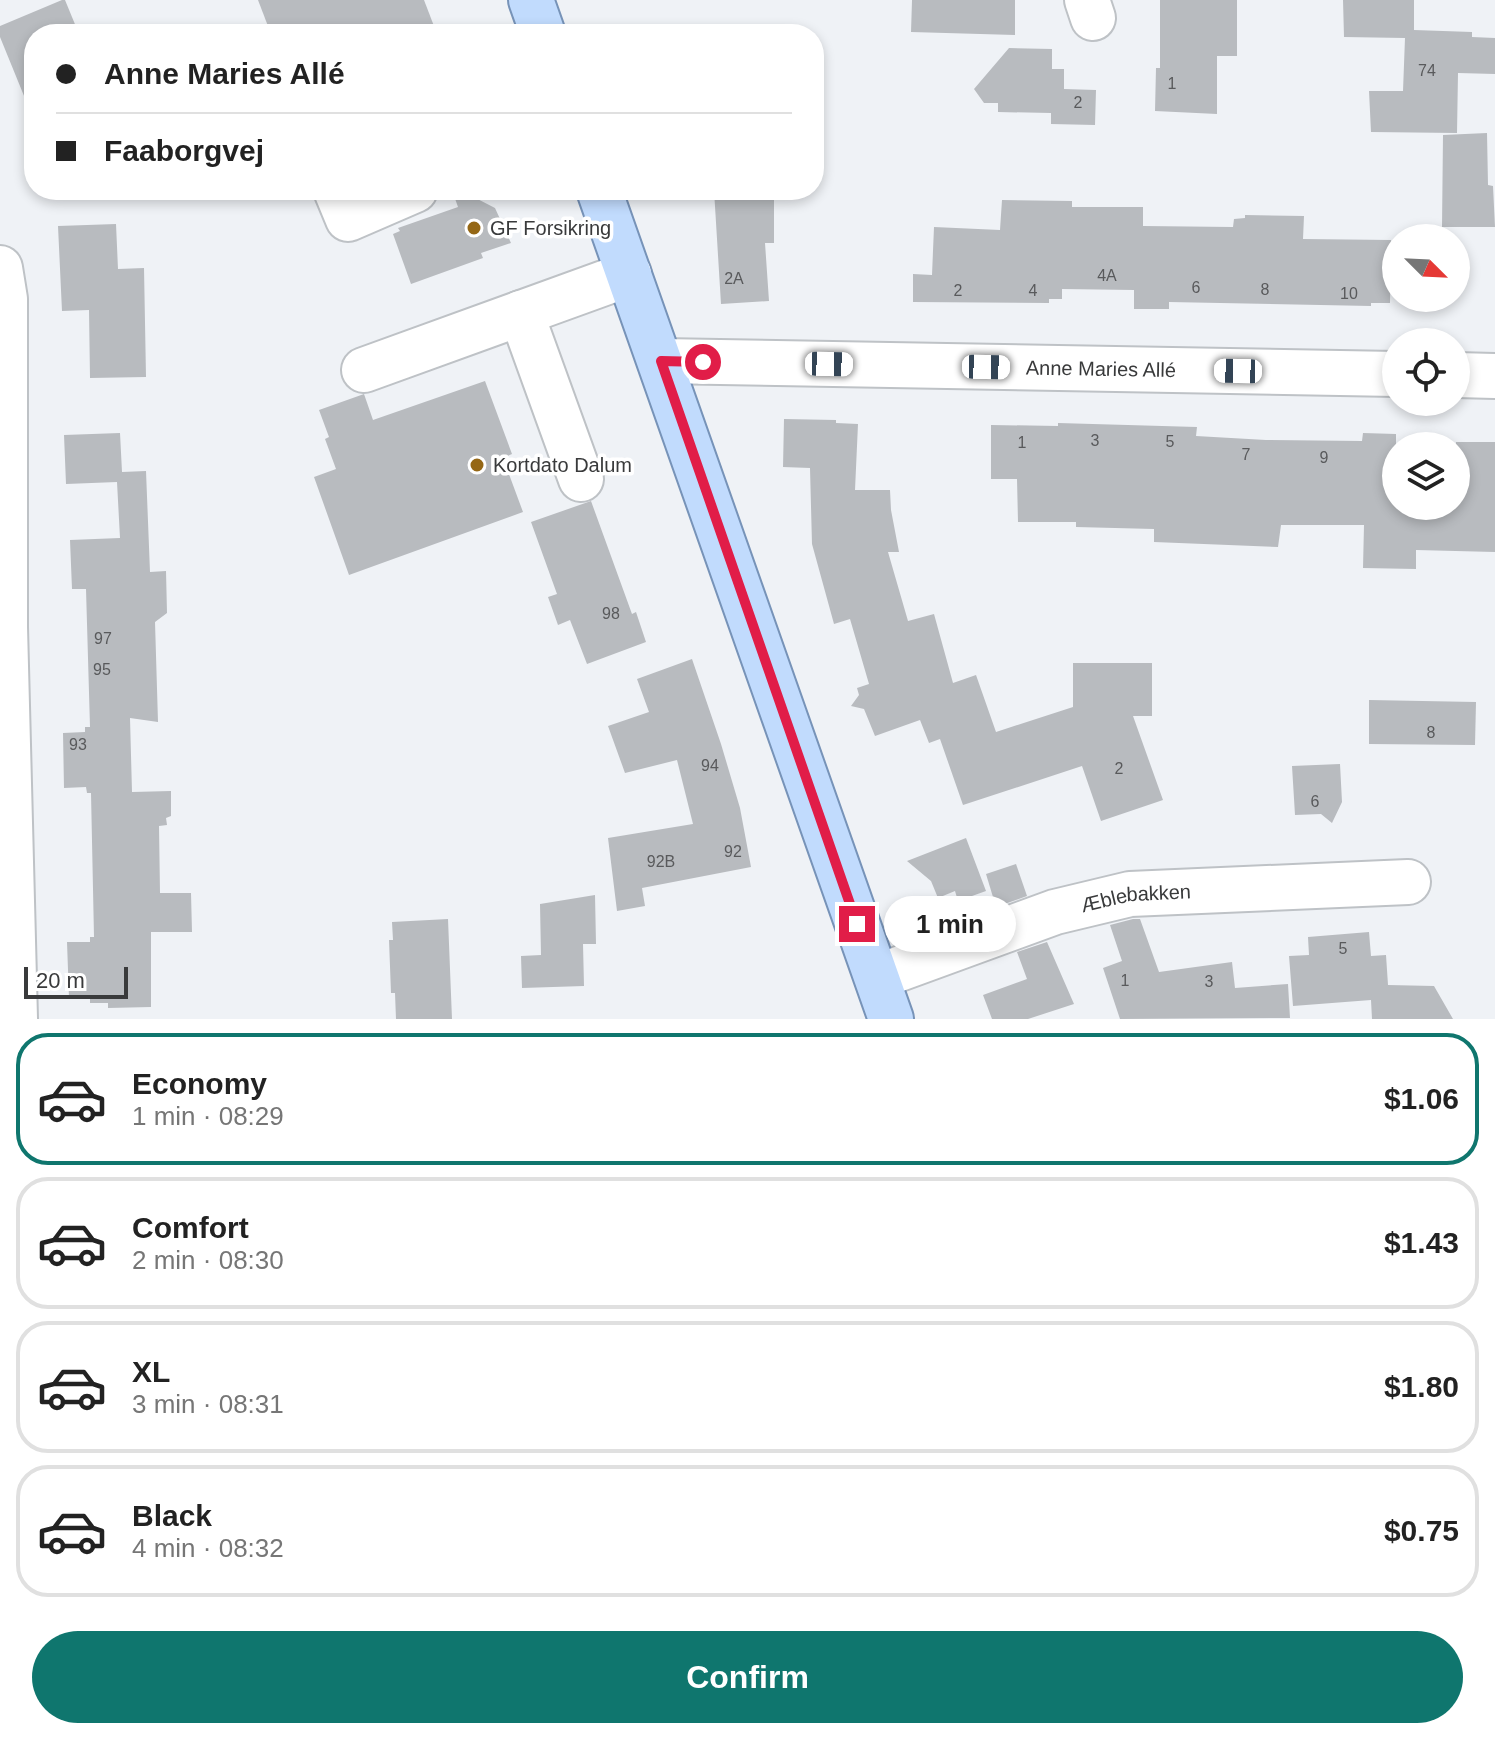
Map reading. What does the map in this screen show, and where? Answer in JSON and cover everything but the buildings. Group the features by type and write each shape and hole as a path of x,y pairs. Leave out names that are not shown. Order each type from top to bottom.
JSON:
{"main road":[{"path":"531,0 539,24"},
{"path":"603,200 891,1019"}],"street":[{"path":"340,200 348,219 392,200"},
{"path":"0,268 5,299 2,627 15,1019"},
{"path":"364,370 629,274"},
{"path":"521,313 581,479"},
{"name":"Anne Maries Allé","path":"661,361 1382,374"},
{"path":"1470,375 1495,376"},
{"name":"Æblebakken","path":"877,977 1055,912 1130,894 1408,882"}],"place":[{"name":"GF Forsikring","path":"474,228"},
{"name":"Kortdato Dalum","path":"477,465"}],"route":[{"path":"703,362 661,361 857,924"}]}
